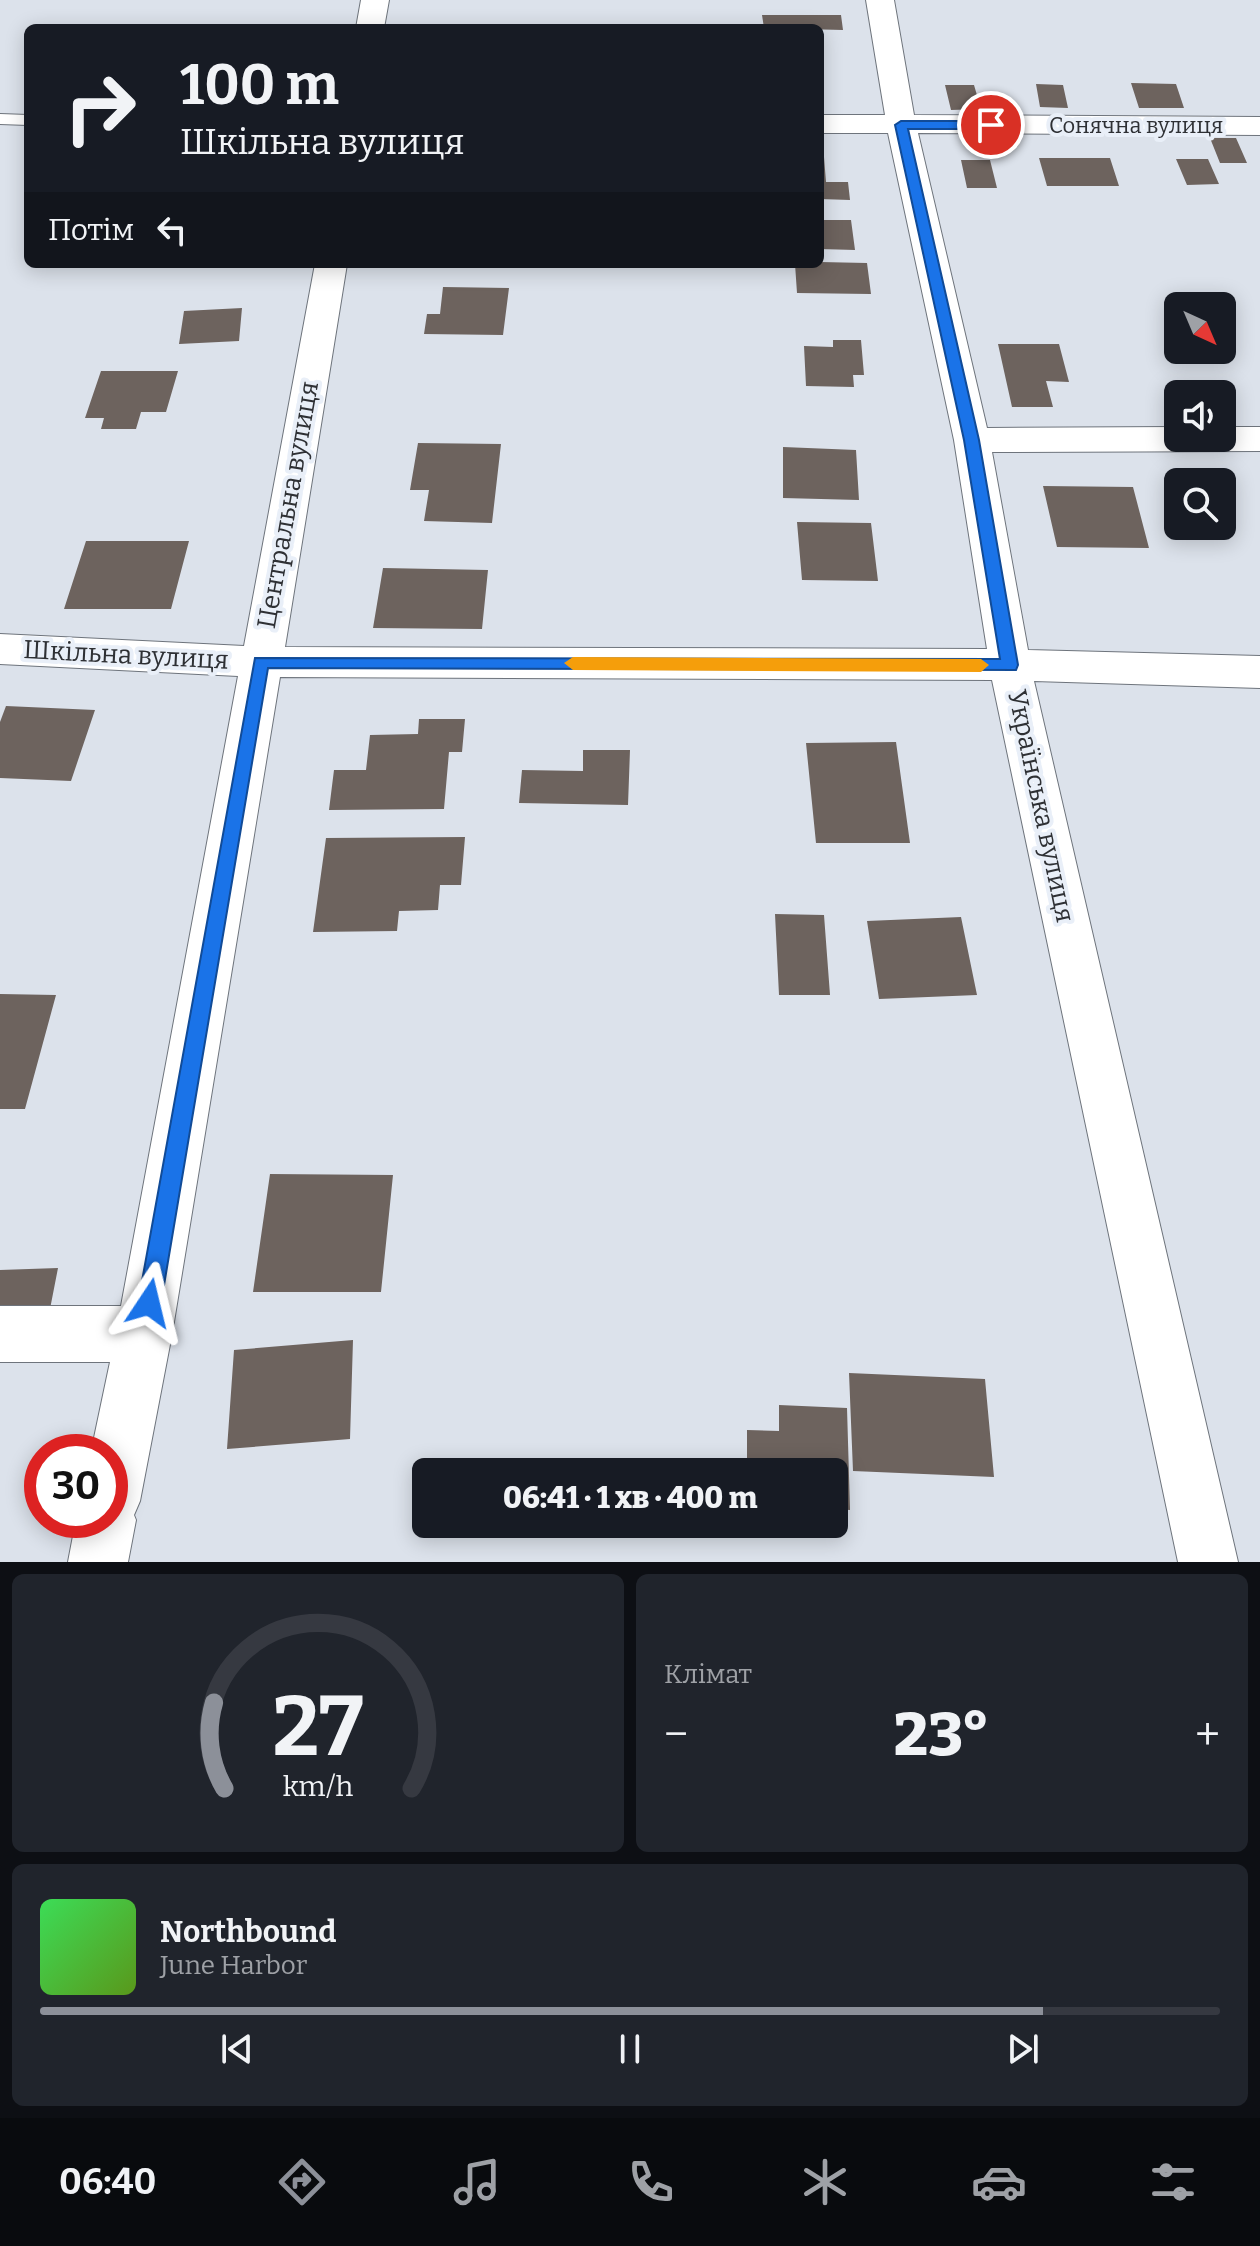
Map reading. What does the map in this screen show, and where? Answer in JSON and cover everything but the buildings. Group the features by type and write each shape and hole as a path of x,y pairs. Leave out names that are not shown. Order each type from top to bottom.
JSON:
{"street":[{"path":"371,24 375,0"},
{"name":"Українська вулиця","path":"880,0 901,125 972,440 1010,665 1208,1562"},
{"name":"Сонячна вулиця","path":"824,124 1260,126"},
{"name":"Центральна вулиця","path":"124,1434 144,1334 330,268"},
{"path":"972,440 1260,439"},
{"name":"Шкільна вулиця","path":"0,649 261,662 1010,665 1260,672"},
{"path":"0,1334 144,1334"},
{"path":"98,1562 103,1538"}],"lane":[{"path":"0,119 24,120"}],"slow traffic":[{"path":"573,663 981,665"}],"route":[{"path":"149,1303 261,662 1010,665 972,440 901,125 991,125"}]}
